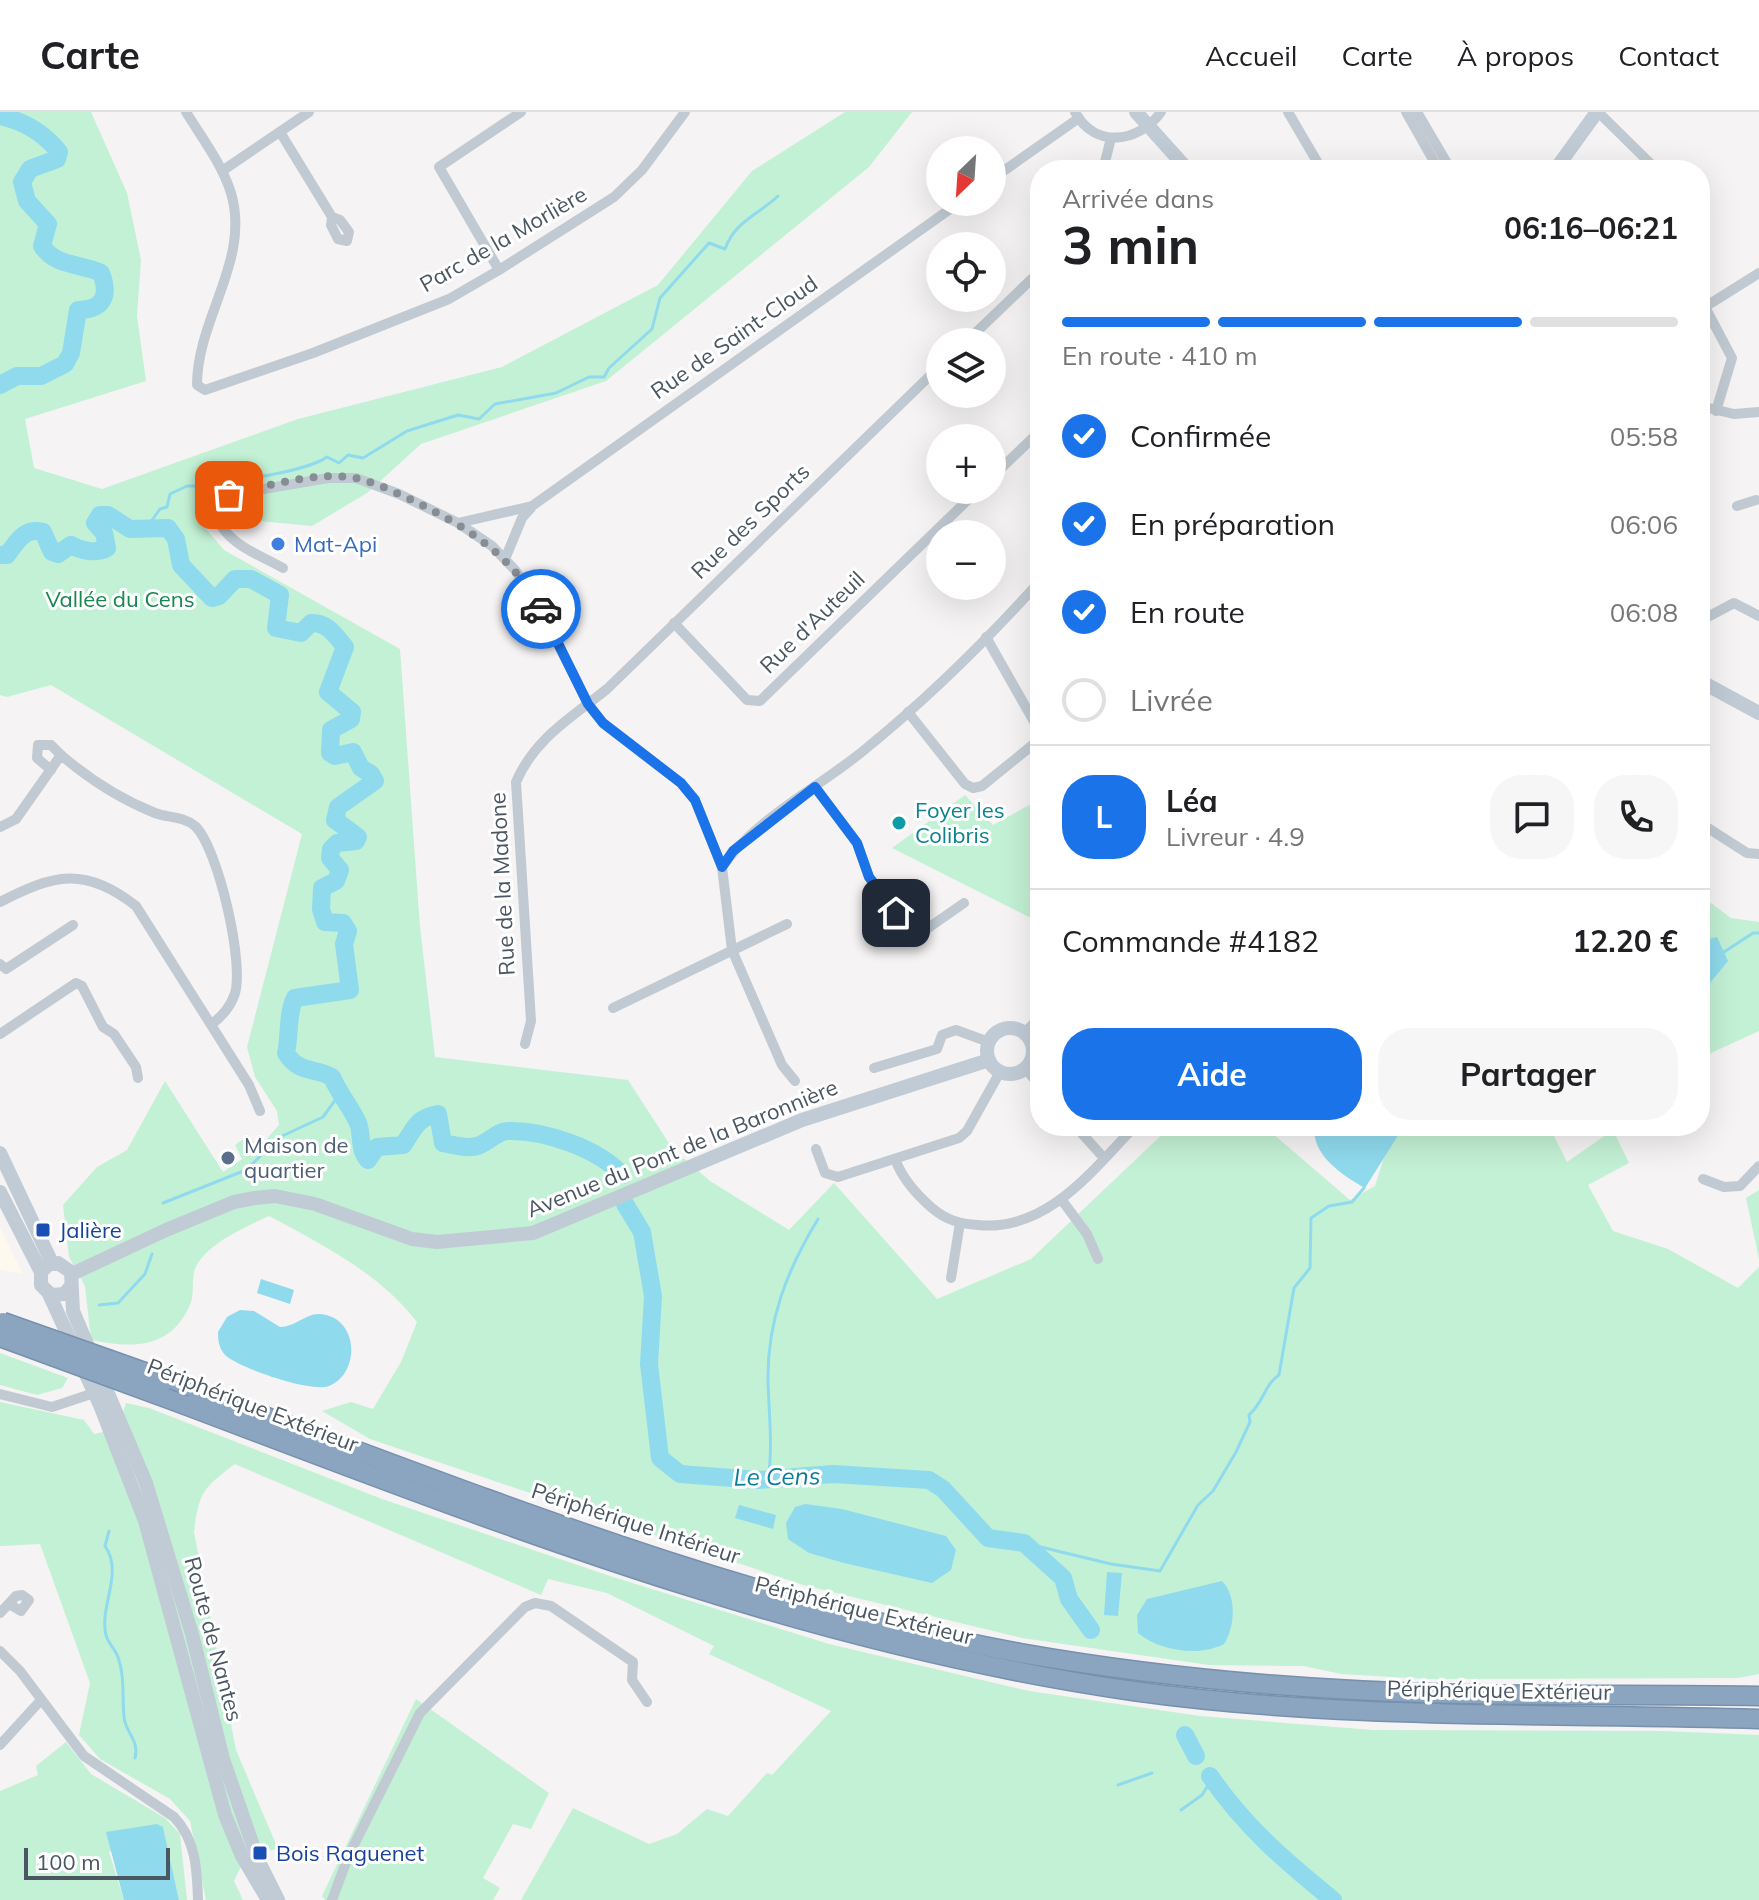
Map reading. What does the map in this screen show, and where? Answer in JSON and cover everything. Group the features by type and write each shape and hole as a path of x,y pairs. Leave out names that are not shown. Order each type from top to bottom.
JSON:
{"highway":[{"name":"Périphérique Intérieur","path":"1,1327 167,1380 496,1502 641,1552 871,1619 1017,1652 1185,1677 1284,1686 1466,1694 1759,1696"},
{"name":"Périphérique Extérieur","path":"1,1327 185,1405 478,1515 697,1590 881,1642 996,1668 1134,1691 1292,1707 1393,1713 1759,1719"}],"main road":[{"path":"1136,112 1179,160"},
{"path":"1562,160 1598,112"},
{"path":"1710,686 1759,713"},
{"path":"1030,1044 1026,1034 1016,1029 1004,1029 989,1042 989,1060 1000,1072 1015,1074 1026,1069 1030,1059"},
{"path":"1026,1034 1030,1030"},
{"name":"Avenue du Pont de la Baronnière","path":"72,1280 166,1230 234,1202 255,1198 275,1196 315,1204 412,1239 437,1242 533,1233 802,1120 989,1060"},
{"path":"0,1153 46,1268 41,1285 49,1294 64,1294 72,1280 62,1264 46,1268"},
{"path":"0,1192 46,1268"},
{"name":"Route de Nantes","path":"72,1280 73,1311 145,1521 225,1815 242,1856 268,1900"},
{"name":"Route de Nantes","path":"49,1294 146,1483 188,1619 223,1759 258,1860 278,1900"}],"street":[{"path":"186,112 222,171 307,113"},
{"path":"499,270 439,167 521,112"},
{"name":"Parc de la Morlière","path":"222,171 231,192 237,231 234,250 207,326 197,376 200,389 217,386 449,299 614,197 642,170 685,112"},
{"path":"1006,168 1077,115 1095,133 1111,138 1135,136 1150,127 1161,112"},
{"path":"1288,112 1316,160"},
{"path":"1406,112 1433,160"},
{"path":"1417,112 1445,160"},
{"path":"1598,112 1647,160"},
{"path":"280,132 332,217"},
{"path":"1106,160 1111,138"},
{"name":"Rue de Saint-Cloud","path":"505,559 522,518 532,506 940,216"},
{"path":"1710,303 1759,273"},
{"path":"981,328 1030,281"},
{"path":"1710,321 1732,358 1716,411"},
{"name":"Rue des Sports","path":"588,704 926,380"},
{"path":"1710,409 1759,412"},
{"path":"1006,464 1030,441"},
{"path":"283,568 236,542 220,527 216,515 229,495 328,478 356,478 399,494 458,523 505,559 538,604 588,704 603,723 681,783 695,800 722,867 732,950 782,1065 795,1081"},
{"path":"1737,506 1758,502"},
{"name":"Rue d'Auteuil","path":"674,623 747,700 760,701 964,504"},
{"name":"Rue de Saint-Cloud","path":"458,523 532,506"},
{"path":"722,867 733,851 908,712 1030,591"},
{"path":"1710,616 1734,603 1759,616"},
{"path":"986,637 1030,714"},
{"name":"Rue de la Madone","path":"525,1044 531,1021 516,782 527,757 551,731 588,704"},
{"path":"908,712 965,784 973,788 982,786 1030,747"},
{"path":"51,770 37,758 38,745 51,745 83,774 132,803 193,825 208,841 224,889 237,986 221,1017 212,1024"},
{"path":"0,827 16,819 61,755"},
{"path":"815,787 857,843 869,877 909,931 921,933 964,903"},
{"path":"1710,829 1747,853 1759,854"},
{"path":"0,902 32,886 60,878 83,878 119,892 136,906 149,923 249,1085 260,1111"},
{"path":"613,1008 787,924"},
{"path":"0,964 6,969 22,962 73,925"},
{"path":"0,1034 76,983 88,995 103,1027 114,1034 136,1067 138,1078"},
{"path":"874,1068 937,1049 942,1035 956,1030 989,1042"},
{"path":"1026,1069 1030,1074"},
{"path":"816,1149 825,1173 831,1176 895,1159 967,1131 1000,1072"},
{"path":"1084,1136 1104,1158"},
{"path":"895,1159 899,1171 922,1199 947,1219 990,1226 1012,1223 1061,1199 1125,1136"},
{"path":"1703,1179 1724,1187 1740,1186 1759,1166"},
{"path":"1061,1199 1087,1234 1098,1259"},
{"path":"951,1278 960,1223"},
{"path":"0,1394 52,1407 99,1391"},
{"path":"332,1900 348,1857 428,1703 525,1607 535,1603 551,1606 633,1662 632,1680 647,1702"},
{"path":"0,1613 9,1604"},
{"path":"0,1651 84,1756 174,1817 186,1829 194,1847 198,1900"},
{"path":"0,1745 41,1700"}],"shaded area":[{"path":"0,1227 23,1274 0,1270"}],"green space":[{"name":"Vallée du Cens","path":"0,112 91,112 127,193 141,260 137,316 146,381 25,419 34,468 102,489 298,419 502,367 658,285 752,171 845,112 912,112 869,167 606,381 421,444 367,493 312,526 194,515 224,550 400,649 420,927 435,1057 628,1080 672,1148 710,1181 789,1230 834,1183 937,1299 1031,1259 1160,1136 1276,1136 1350,1200 1375,1186 1386,1151 1398,1136 1554,1136 1567,1162 1604,1136 1616,1136 1629,1163 1588,1185 1613,1231 1668,1249 1738,1288 1759,1267 1759,1674 1738,1678 1426,1679 1341,1674 1304,1666 1209,1665 1022,1638 803,1585 370,1439 322,1411 351,1402 373,1409 401,1362 417,1322 368,1275 269,1216 217,1244 200,1260 194,1273 190,1305 172,1331 161,1338 135,1344 91,1340 85,1286 69,1257 63,1205 97,1167 127,1150 165,1081 223,1172 242,1159 235,1145 242,1140 264,1142 279,1125 277,1111 255,1077 247,1047 302,834 51,685 7,697 0,695"},
{"path":"965,795 993,825 1030,805 1030,917 892,848"},
{"path":"1710,902 1731,918 1759,922 1759,1031 1710,1053"},
{"path":"1759,1190 1759,1259 1746,1198"},
{"path":"0,1353 68,1378 62,1388 37,1395 0,1385"},
{"path":"0,1402 84,1420 94,1434 118,1429 126,1403 149,1408 382,1499 613,1577 829,1644 1029,1691 1200,1716 1373,1730 1664,1731 1759,1735 1759,1900 521,1900 573,1808 649,1844 677,1834 707,1809 728,1816 767,1773 772,1775 831,1711 709,1654 714,1646 607,1593 548,1579 541,1595 235,1464 204,1492 194,1532 236,1750 278,1849 247,1854 234,1881 243,1900 206,1900 190,1821 170,1799 100,1759 79,1735 90,1683 40,1544 0,1546"},
{"path":"416,1699 549,1793 531,1829 513,1824 483,1878 500,1888 493,1900 325,1900 322,1896"},
{"path":"66,1742 91,1774 165,1818 180,1834 187,1900 179,1900 163,1827 109,1852 124,1900 0,1900 0,1791 38,1775 36,1766"}],"water":[{"path":"1717,937 1728,961 1710,983 1710,939"},
{"path":"1315,1136 1398,1136 1365,1188 1330,1163"},
{"path":"261,1279 294,1290 290,1304 257,1293"},
{"path":"240,1310 254,1311 280,1327 315,1314 333,1317 342,1325 351,1346 347,1370 329,1386 307,1386 276,1378 233,1360 221,1350 218,1332 227,1317"},
{"path":"805,1504 842,1509 946,1536 956,1550 951,1570 932,1583 809,1553 788,1539 786,1523 795,1507"},
{"path":"739,1505 776,1515 773,1529 735,1518"},
{"path":"1107,1572 1122,1573 1118,1616 1104,1615"},
{"path":"1222,1581 1230,1595 1233,1612 1224,1644 1203,1650 1180,1650 1157,1644 1138,1633 1137,1615 1147,1599"},
{"path":"157,1824 163,1827 179,1900 124,1900 106,1832"}],"waterway":[{"name":"Le Cens","path":"0,116 32,128 59,152 57,159 30,169 22,182 27,201 48,224 42,246 54,258 101,273 105,288 99,304 78,310 71,353 65,364 41,376 17,376 0,385"},
{"path":"148,526 160,509 167,507 170,494 187,486 200,486 209,478 234,480 270,475 304,467 327,457 339,463 348,455 363,458 407,431 458,415 479,419 495,404 556,393 589,377 604,377 609,368 652,329 660,298 709,243 725,249 741,225 778,196"},
{"name":"Le Cens","path":"0,555 7,555 22,537 36,531 43,532 52,552 58,554 71,545 89,551 103,550 107,548 104,533 95,523 100,515 108,515 130,529 168,528 176,539 181,565 212,598 219,596 235,579 251,579 280,595 276,628 301,633 311,623 317,623 334,634 345,647 328,692 352,712 351,719 331,730 330,753 335,756 353,752 361,768 371,774 375,781 338,807 335,820 358,837 356,841 337,843 331,849 330,858 340,870 336,881 322,888 321,909 325,922 343,923 348,931 344,944 350,990 295,998 286,1053 296,1064 332,1077 358,1123 363,1151 368,1160 377,1147 403,1145 420,1121 438,1114 443,1143 471,1147 504,1131 522,1131 553,1137 585,1149 612,1165 622,1175"},
{"path":"1724,952 1753,933 1759,933"},
{"path":"163,1203 246,1170 280,1137 323,1117 339,1095"},
{"path":"1024,1543 1111,1564 1160,1571 1198,1505 1213,1491 1236,1452 1250,1422 1249,1415 1279,1375 1294,1288 1310,1268 1311,1218 1329,1206 1352,1202 1364,1188"},
{"name":"Le Cens","path":"625,1204 642,1232 653,1296 649,1364 660,1458 680,1474 758,1480 833,1474 929,1480 943,1489 988,1538 1024,1543 1063,1578 1069,1599 1091,1630"},
{"path":"768,1480 768,1381 775,1317 788,1277 818,1219"},
{"path":"99,1305 118,1303 145,1274 152,1254"},
{"path":"109,1531 105,1546 110,1556 112,1578 105,1624 107,1638 120,1664 124,1717 136,1747 135,1758"},
{"name":"Le Cens","path":"1185,1735 1196,1756"},
{"path":"1118,1785 1152,1773"},
{"name":"Le Cens","path":"1210,1776 1237,1811 1267,1842 1333,1900"},
{"path":"1181,1810 1202,1795 1212,1779"}],"way so far":[{"path":"229,495 328,478 356,478 399,494 467,528 492,546 515,570 541,609"}],"place":[{"name":"Mat-Api","path":"278,544"},
{"name":"Foyer les Colibris","path":"899,823"},
{"name":"Maison de quartier","path":"228,1158"},
{"name":"Jalière","path":"43,1230"},
{"name":"Bois Raguenet","path":"260,1853"}],"route":[{"path":"541,609 577,689 603,723 681,783 695,800 718,850 722,867 733,851 815,787 857,843 869,877 896,913"}]}
